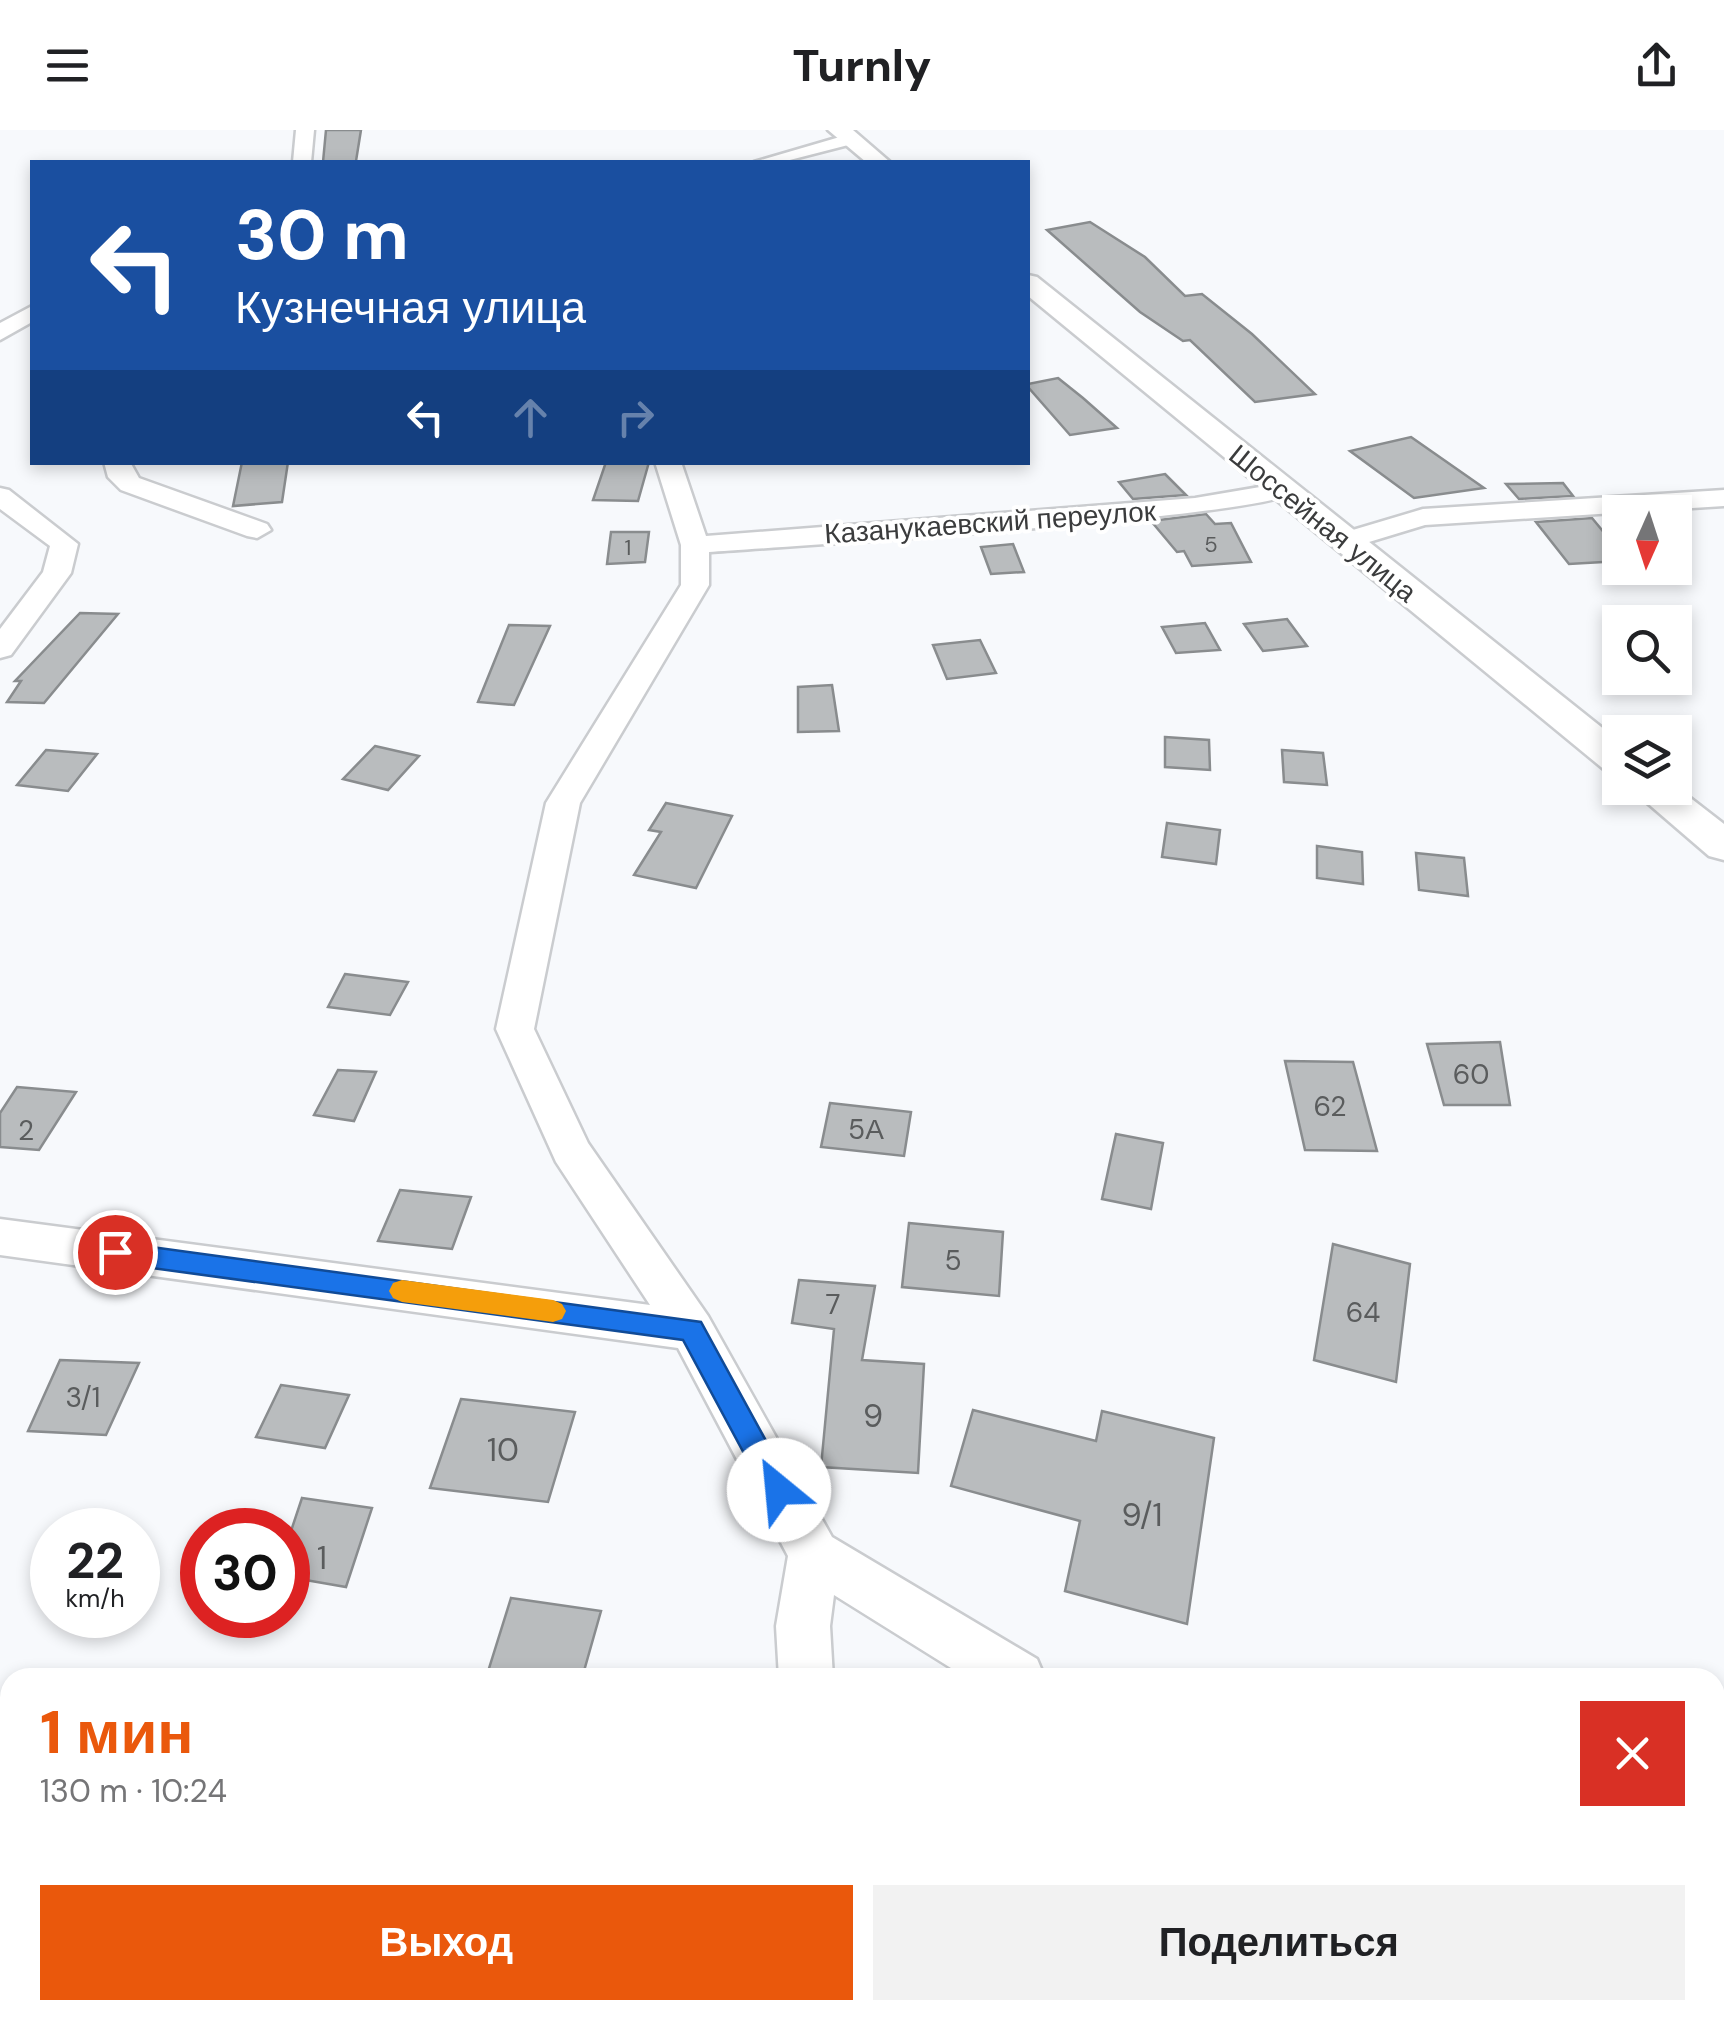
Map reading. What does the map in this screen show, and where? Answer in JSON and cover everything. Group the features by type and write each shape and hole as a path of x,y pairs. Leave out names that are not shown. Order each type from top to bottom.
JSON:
{"street":[{"path":"302,160 305,130"},
{"path":"769,160 845,135 876,160"},
{"name":"Шоссейная улица","path":"1030,285 1602,747"},
{"path":"0,333 30,314"},
{"path":"118,465 121,477 130,484 257,530"},
{"path":"669,465 695,546 695,584 563,803 514,1028 572,1151 692,1330 814,1554 1002,1668"},
{"name":"Казанукаевский переулок","path":"695,546 1195,506 1283,490"},
{"path":"0,496 64,544 57,573 0,648"},
{"path":"1346,541 1423,516 1724,498"},
{"path":"1673,805 1724,846"},
{"path":"0,1237 692,1330"},
{"path":"805,1668 803,1626 814,1554"}],"building":[{"path":"326,130 361,130 356,160 323,160"},
{"path":"1090,222 1145,257 1185,296 1202,294 1252,334 1315,394 1255,402 1190,340 1183,341 1140,312 1047,230"},
{"path":"1058,378 1117,428 1070,435 1030,389 1030,384"},
{"path":"1411,437 1484,488 1414,498 1350,451"},
{"path":"241,465 288,465 282,502 233,506"},
{"path":"605,465 648,465 638,501 593,500"},
{"path":"1165,474 1186,495 1133,499 1119,482"},
{"path":"1563,483 1573,496 1519,499 1506,484"},
{"path":"1206,514 1215,524 1231,523 1251,562 1192,566 1184,551 1177,552 1151,521"},
{"path":"1592,518 1602,530 1602,562 1569,564 1536,522"},
{"path":"611,532 649,532 645,562 607,564"},
{"path":"1013,544 1024,572 991,574 981,547"},
{"path":"80,613 118,614 44,703 7,702 21,681 15,681"},
{"path":"1287,619 1307,646 1263,651 1244,624"},
{"path":"1205,623 1220,650 1176,653 1162,627"},
{"path":"509,625 550,626 514,705 478,702"},
{"path":"980,640 996,673 947,679 933,645"},
{"path":"832,685 839,731 798,732 798,687"},
{"path":"1165,737 1209,740 1210,770 1165,767"},
{"path":"375,746 419,756 388,790 343,779"},
{"path":"46,750 97,754 68,791 17,785"},
{"path":"1282,750 1323,753 1327,785 1284,782"},
{"path":"666,803 732,816 696,888 634,875 661,832 649,830"},
{"path":"1167,823 1220,830 1216,864 1162,857"},
{"path":"1317,846 1362,852 1363,884 1317,878"},
{"path":"1416,853 1464,858 1468,896 1419,890"},
{"path":"345,974 408,982 390,1015 328,1007"},
{"path":"1500,1042 1510,1105 1444,1105 1427,1044"},
{"path":"1285,1061 1353,1062 1377,1151 1305,1150"},
{"path":"338,1070 376,1072 354,1121 314,1115"},
{"path":"17,1087 76,1092 39,1150 0,1147 0,1113"},
{"path":"830,1103 911,1112 904,1156 821,1147"},
{"path":"1116,1134 1163,1143 1151,1209 1102,1199"},
{"path":"400,1190 471,1197 452,1249 378,1241"},
{"path":"909,1223 1003,1232 999,1296 902,1287"},
{"path":"1333,1244 1410,1264 1396,1382 1314,1360"},
{"path":"799,1280 875,1286 862,1360 924,1364 918,1473 821,1467 834,1329 792,1323"},
{"path":"60,1360 139,1363 106,1435 28,1431"},
{"path":"281,1385 349,1395 325,1448 256,1437"},
{"path":"461,1399 575,1412 548,1502 430,1488"},
{"path":"973,1410 1096,1441 1102,1411 1214,1438 1187,1624 1065,1591 1080,1521 951,1486"},
{"path":"302,1498 372,1508 346,1587 310,1581 310,1508 299,1508"},
{"path":"511,1598 601,1611 585,1668 489,1668"}],"slow traffic":[{"path":"402,1291 553,1311"}],"route":[{"path":"115,1252 692,1330 779,1490"}]}
